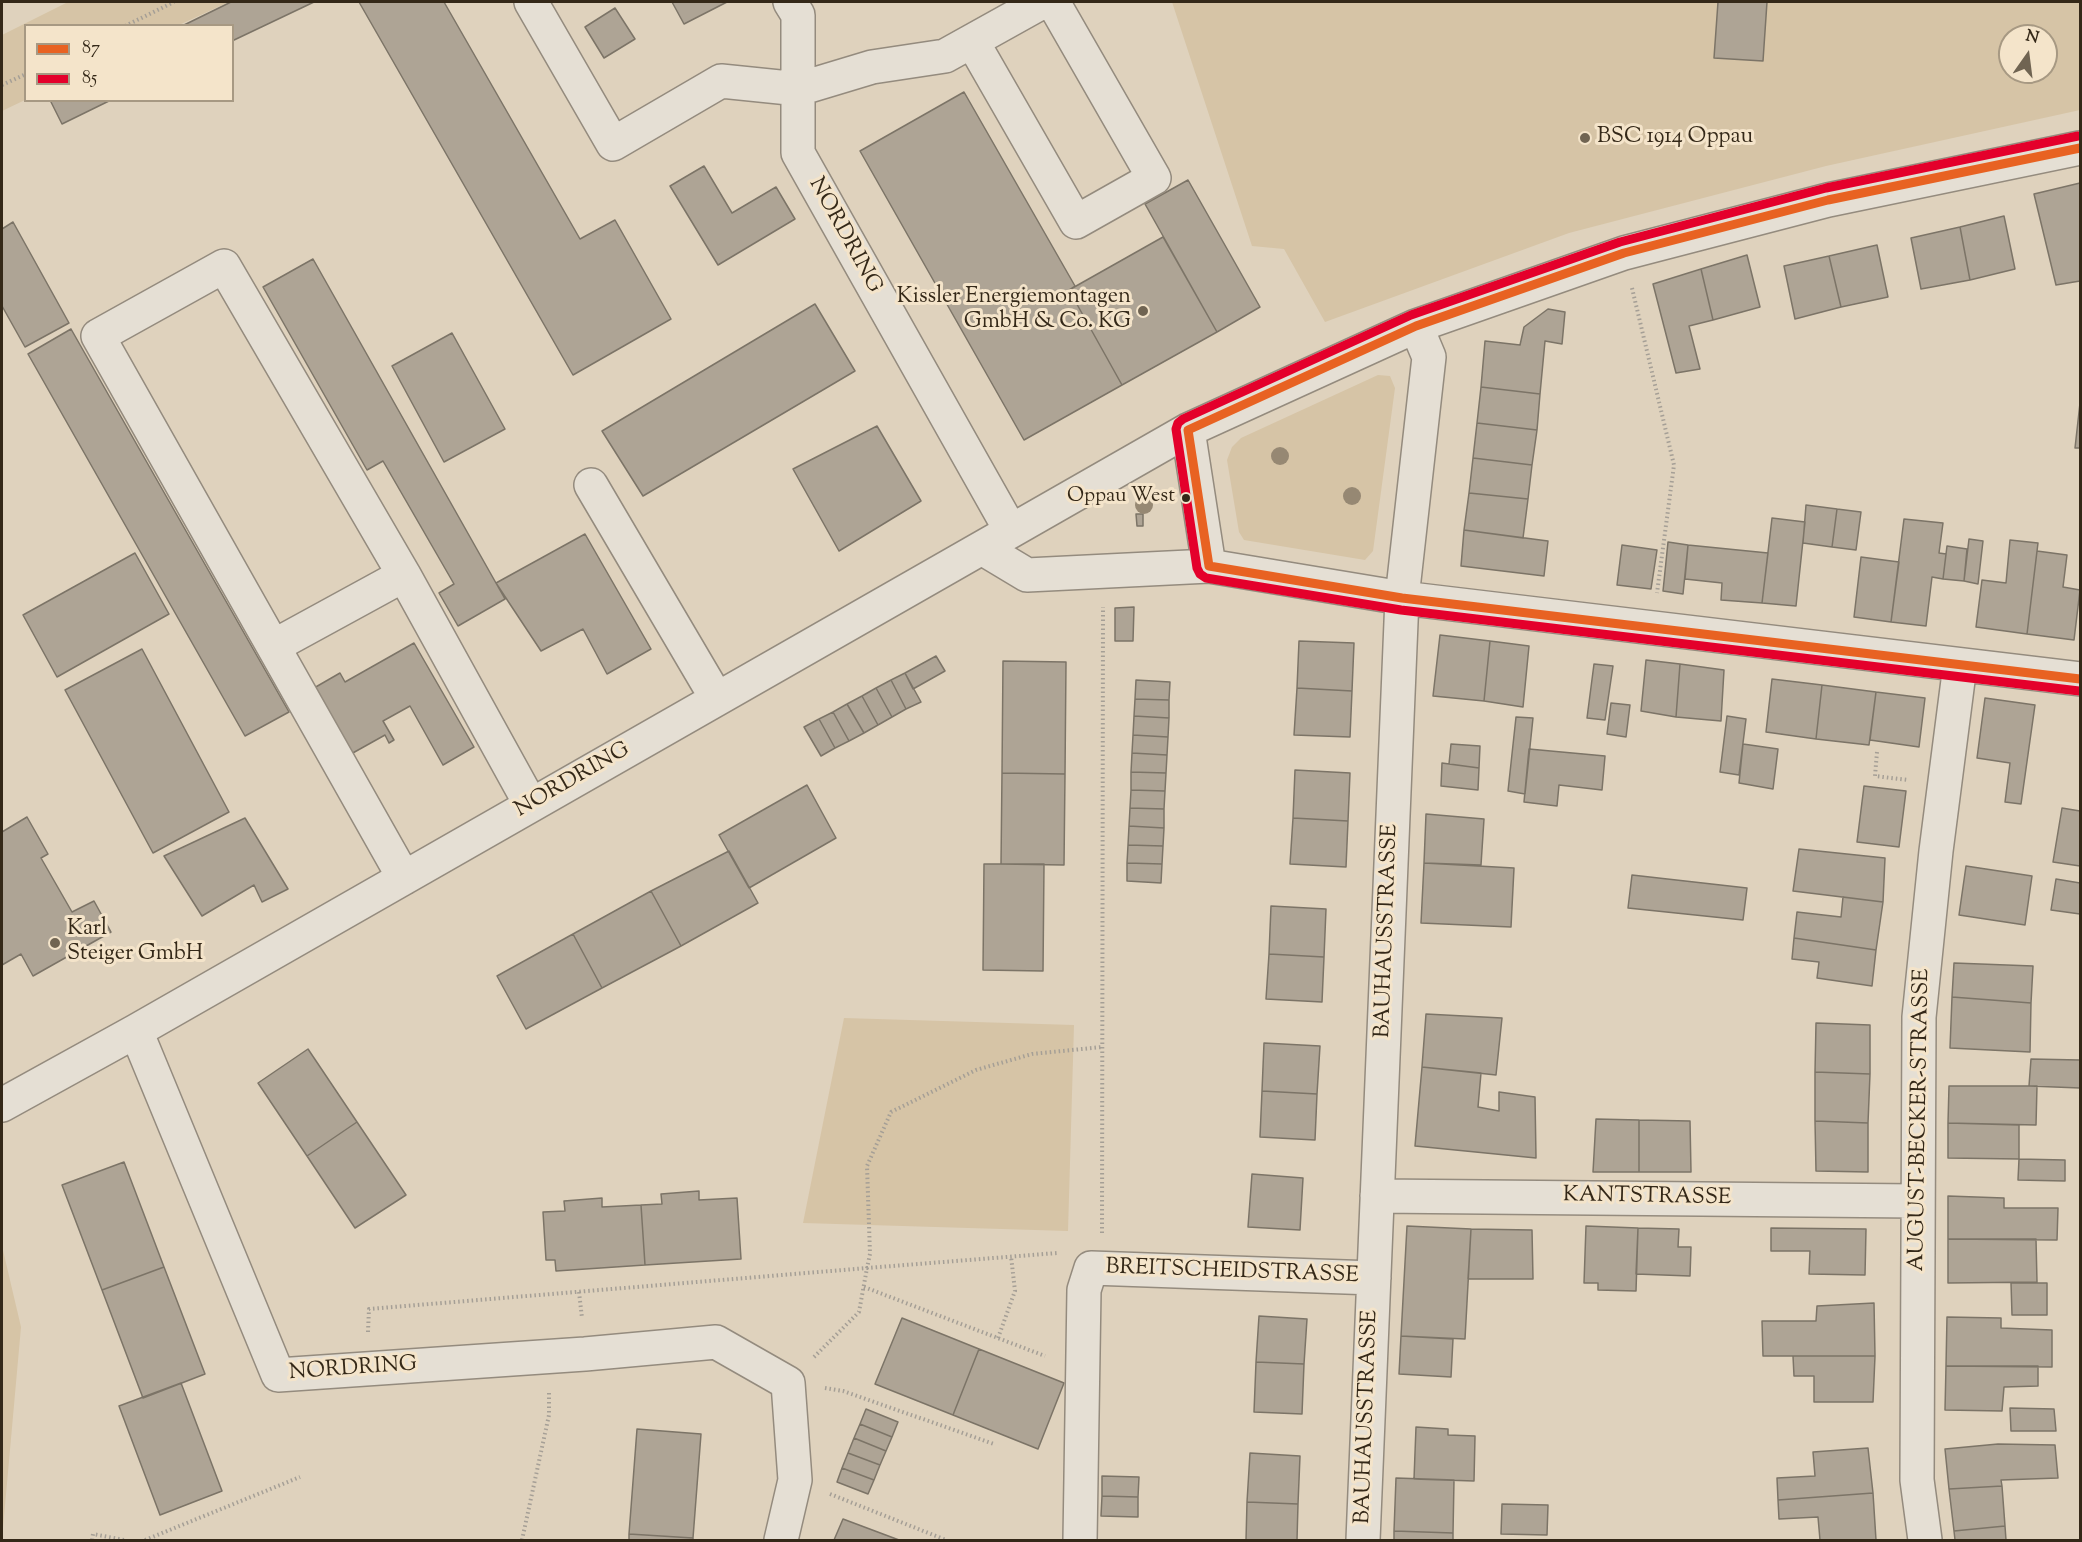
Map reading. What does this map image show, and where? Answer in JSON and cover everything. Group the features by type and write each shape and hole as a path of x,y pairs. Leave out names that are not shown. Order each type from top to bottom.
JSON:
{"street":[{"path":"531,2 613,144 721,81 799,89 872,67 945,56 1042,2"},
{"name":"NORDRING","path":"790,2 798,15 798,153 1011,531"},
{"path":"972,40 1076,222 1154,178 1053,2"},
{"name":"NORDRING","path":"2,1105 1188,430 1416,326 1624,253 1828,200 2080,148"},
{"path":"404,878 98,336 224,266 404,575 531,805"},
{"name":"BAUHAUSSTRASSE","path":"1362,1540 1402,598 1429,357 1416,326"},
{"path":"1188,430 1209,566"},
{"path":"591,485 717,699"},
{"path":"982,548 1027,575 1209,566 1402,598 2080,679"},
{"path":"274,646 404,575"},
{"name":"AUGUST-BECKER-STRASSE","path":"1925,1540 1917,1480 1919,1017 1936,851 1960,665"},
{"name":"NORDRING","path":"136,1030 278,1375 716,1342 788,1383"},
{"name":"KANTSTRASSE","path":"1377,1196 1917,1201"},
{"path":"1080,1540 1084,1290 1090,1268"},
{"name":"BREITSCHEIDSTRASSE","path":"1090,1268 1374,1278"},
{"path":"782,1540 795,1480 788,1383"}],"path":[{"path":"129,24 174,2"},
{"path":"2,85 24,75"},
{"path":"1624,253 1674,465 1653,629"},
{"path":"367,1370 369,1309 1070,1252 1090,1268 1102,1239 1103,571"},
{"path":"1877,752 1875,776 1944,784"},
{"path":"788,1383 859,1312 870,1254 867,1167 891,1112 976,1070 1032,1054 1102,1047"},
{"path":"998,1338 1015,1291 1011,1256"},
{"path":"864,1287 1084,1371"},
{"path":"522,1540 549,1415 549,1356"},
{"path":"788,1383 843,1391 994,1444"},
{"path":"145,1540 300,1478"},
{"path":"795,1480 946,1540"},
{"path":"92,1540 93,1534 124,1540"}],"shaded area":[{"path":"68,2 229,2 181,24 24,24"},
{"name":"BSC 1914 Oppau","path":"1172,2 2080,2 2080,110 1826,166 1569,233 1325,322 1284,249 1252,246"},
{"path":"24,24 24,100 2,111 2,35"},
{"path":"1378,375 1390,376 1395,388 1373,551 1365,560 1244,540 1239,532 1227,460 1232,447 1241,438"},
{"path":"844,1018 1074,1025 1068,1231 803,1223"},
{"path":"2,1246 21,1327 2,1539"}],"building":[{"path":"231,2 314,2 234,40 234,24 186,24"},
{"path":"359,2 444,2 580,239 615,220 671,319 573,375"},
{"path":"672,2 727,2 684,24"},
{"path":"1718,2 1767,2 1763,61 1714,58"},
{"path":"615,8 635,39 604,58 585,27"},
{"path":"964,92 1075,286 1069,290 1122,385 1024,440 860,151"},
{"path":"51,102 107,102 62,124"},
{"path":"704,166 732,213 776,187 795,219 718,265 670,186"},
{"path":"1188,180 1260,307 1217,332 1145,204"},
{"path":"2080,183 2080,281 2056,285 2034,194"},
{"path":"2004,216 2015,269 1970,280 1960,227"},
{"path":"13,222 69,323 25,347 2,306 2,229"},
{"path":"1960,227 1970,280 1921,289 1911,238"},
{"name":"Kissler Energiemontagen GmbH & Co. KG","path":"1163,237 1217,332 1122,385 1069,290"},
{"path":"1877,245 1888,297 1841,307 1829,256"},
{"path":"1747,255 1760,307 1713,320 1701,269"},
{"path":"1829,256 1841,307 1795,319 1784,266"},
{"path":"313,259 505,599 458,626 439,593 454,584 383,461 367,470 263,287"},
{"path":"1701,269 1713,320 1689,326 1700,369 1676,373 1653,284"},
{"path":"815,304 855,371 643,496 602,431"},
{"path":"1548,309 1565,312 1562,344 1545,341 1540,394 1481,387 1485,341 1520,345 1524,327"},
{"path":"71,329 289,712 245,736 28,354"},
{"path":"452,333 505,429 444,462 392,366"},
{"path":"1481,387 1540,394 1537,430 1477,423"},
{"path":"2080,403 2080,448 2075,448"},
{"path":"1477,423 1537,430 1532,465 1473,458"},
{"path":"877,426 921,501 839,551 793,469"},
{"path":"1473,458 1532,465 1528,499 1469,493"},
{"path":"1469,493 1528,499 1523,538 1464,530"},
{"path":"1806,505 1837,509 1832,547 1803,543"},
{"path":"1837,509 1861,512 1856,550 1832,547"},
{"path":"1136,514 1143,514 1143,526 1137,526"},
{"path":"1772,518 1805,522 1796,606 1762,603"},
{"path":"1904,519 1943,523 1939,553 1946,554 1943,579 1932,577 1926,626 1891,622"},
{"path":"1464,530 1548,541 1544,576 1461,566"},
{"path":"585,534 651,649 607,674 583,629 541,651 496,583"},
{"path":"1969,539 1983,541 1978,584 1964,581"},
{"path":"2010,540 2038,543 2027,634 1976,627 1982,580 2006,583"},
{"path":"1668,542 1688,545 1683,594 1663,591"},
{"path":"1622,545 1657,550 1651,589 1617,585"},
{"path":"1688,545 1768,553 1762,603 1721,600 1722,583 1685,579"},
{"path":"1947,546 1967,549 1964,581 1943,579"},
{"path":"2037,551 2067,555 2063,587 2080,590 2074,640 2027,634"},
{"path":"135,553 169,614 57,677 23,615"},
{"path":"1861,557 1899,562 1891,622 1854,617"},
{"path":"1134,607 1133,641 1115,641 1115,608"},
{"path":"1440,635 1490,641 1484,701 1433,696"},
{"path":"1299,641 1354,643 1352,691 1297,688"},
{"path":"1490,641 1529,646 1523,707 1484,701"},
{"path":"414,643 474,747 443,765 410,706 383,721 394,740 389,743 385,735 351,754 314,688 340,673 345,682"},
{"path":"142,649 229,812 153,853 65,690"},
{"path":"936,656 945,671 913,689 905,673"},
{"path":"1646,660 1680,664 1676,717 1641,711"},
{"path":"1003,661 1066,662 1065,774 1002,773"},
{"path":"1594,664 1613,666 1605,720 1587,718"},
{"path":"1680,664 1724,670 1721,721 1676,717"},
{"path":"905,673 921,702 906,709 891,680"},
{"path":"1772,679 1822,685 1816,739 1766,732"},
{"path":"891,680 906,709 892,717 876,688"},
{"path":"1136,680 1170,682 1169,700 1135,699"},
{"path":"1822,685 1876,692 1869,745 1816,739"},
{"path":"876,688 892,717 878,725 862,696"},
{"path":"1297,688 1352,691 1350,737 1294,735"},
{"path":"1876,692 1925,698 1919,747 1870,740"},
{"path":"862,696 878,725 864,733 847,704"},
{"path":"1985,698 2035,705 2021,804 2005,802 2010,763 1977,758"},
{"path":"1135,699 1169,700 1169,718 1134,716"},
{"path":"1611,703 1630,705 1626,737 1607,734"},
{"path":"847,704 864,733 849,741 833,712"},
{"path":"833,712 849,741 835,748 819,719"},
{"path":"1134,716 1169,718 1168,737 1133,735"},
{"path":"1727,716 1746,719 1739,775 1720,772"},
{"path":"1516,717 1533,718 1525,794 1508,791"},
{"path":"819,719 835,748 821,756 804,727"},
{"path":"1133,735 1168,737 1167,755 1132,753"},
{"path":"1451,744 1480,746 1479,768 1449,764"},
{"path":"1743,744 1778,749 1773,789 1739,783"},
{"path":"1529,749 1605,756 1602,790 1559,785 1557,806 1524,802"},
{"path":"1132,753 1167,755 1166,773 1131,772"},
{"path":"1442,763 1479,768 1478,790 1441,786"},
{"path":"1295,770 1350,773 1348,821 1293,818"},
{"path":"1131,772 1166,773 1165,791 1131,790"},
{"path":"1002,773 1065,774 1064,865 1001,864"},
{"path":"807,785 836,838 749,888 719,835"},
{"path":"1864,786 1906,791 1899,847 1857,842"},
{"path":"1131,790 1165,791 1164,809 1130,808"},
{"path":"1130,808 1164,809 1164,828 1129,826"},
{"path":"2062,808 2080,811 2080,866 2053,862"},
{"path":"1426,814 1484,819 1481,865 1424,863"},
{"path":"27,817 48,854 41,858 72,912 94,901 111,932 33,976 21,954 2,965 2,832"},
{"path":"245,818 288,889 262,902 254,885 202,916 164,856"},
{"path":"1293,818 1348,821 1346,867 1290,864"},
{"path":"1129,826 1164,828 1163,846 1128,845"},
{"path":"1128,845 1163,846 1162,864 1127,863"},
{"path":"1799,849 1885,858 1883,902 1793,891"},
{"path":"729,851 758,903 681,946 651,891"},
{"path":"1127,863 1162,864 1161,883 1127,881"},
{"path":"1424,863 1514,868 1511,927 1421,923"},
{"path":"984,864 1044,864 1043,971 983,970"},
{"path":"1966,866 2032,876 2025,925 1959,915"},
{"path":"1632,875 1747,888 1743,920 1628,908"},
{"path":"2056,879 2080,883 2080,914 2051,910"},
{"path":"651,891 681,946 602,988 573,934"},
{"path":"1843,897 1883,902 1876,950 1794,938 1797,912 1841,917"},
{"path":"1271,906 1326,909 1324,957 1269,954"},
{"path":"573,934 602,988 526,1029 497,976"},
{"path":"1794,938 1876,950 1872,986 1817,978 1819,962 1792,959"},
{"path":"1269,954 1324,957 1322,1002 1266,999"},
{"path":"1954,963 2033,966 2031,1003 1952,997"},
{"path":"1952,997 2031,1003 2030,1052 1950,1048"},
{"path":"1426,1014 1502,1018 1496,1075 1422,1067"},
{"path":"1816,1023 1870,1025 1870,1074 1815,1072"},
{"path":"1264,1043 1320,1046 1317,1094 1262,1091"},
{"path":"308,1049 357,1122 307,1156 258,1083"},
{"path":"2031,1059 2080,1060 2080,1088 2029,1086"},
{"path":"1422,1067 1481,1073 1478,1107 1499,1111 1499,1092 1535,1097 1536,1158 1415,1146"},
{"path":"1815,1072 1870,1074 1868,1123 1815,1121"},
{"path":"1949,1086 2037,1086 2036,1125 1948,1123"},
{"path":"1262,1091 1317,1094 1315,1140 1260,1137"},
{"path":"1596,1119 1639,1120 1639,1172 1593,1172"},
{"path":"1639,1120 1690,1121 1691,1172 1639,1172"},
{"path":"1815,1121 1868,1123 1868,1172 1816,1171"},
{"path":"357,1122 406,1195 355,1228 307,1156"},
{"path":"1948,1123 2019,1125 2019,1159 1948,1158"},
{"path":"2019,1159 2065,1160 2065,1181 2018,1180"},
{"path":"124,1162 164,1267 102,1290 62,1185"},
{"path":"1252,1174 1303,1178 1300,1230 1248,1227"},
{"path":"699,1191 699,1200 737,1198 741,1259 645,1265 641,1205 662,1204 661,1194"},
{"path":"1948,1196 2004,1198 2004,1208 2058,1208 2057,1240 1948,1239"},
{"path":"602,1198 602,1207 641,1205 645,1265 556,1271 555,1260 546,1260 543,1212 565,1211 564,1201"},
{"path":"1407,1226 1471,1229 1465,1339 1401,1336"},
{"path":"1586,1226 1638,1228 1636,1291 1598,1290 1598,1283 1584,1283"},
{"path":"1638,1228 1679,1229 1678,1247 1691,1247 1690,1276 1636,1274"},
{"path":"1771,1228 1866,1229 1865,1275 1809,1274 1810,1251 1771,1251"},
{"path":"1471,1229 1532,1230 1533,1279 1468,1279"},
{"path":"1948,1239 2036,1239 2037,1282 1948,1283"},
{"path":"164,1267 205,1374 143,1398 102,1290"},
{"path":"2011,1283 2047,1283 2047,1315 2012,1315"},
{"path":"1874,1303 1875,1356 1763,1356 1762,1321 1816,1321 1817,1306"},
{"path":"1259,1316 1307,1319 1304,1364 1256,1362"},
{"path":"1947,1317 2001,1318 2001,1328 2052,1330 2052,1367 1946,1366"},
{"path":"902,1318 979,1349 953,1415 875,1384"},
{"path":"1401,1336 1453,1339 1451,1377 1399,1374"},
{"path":"979,1349 1064,1383 1038,1449 953,1415"},
{"path":"1793,1356 1875,1356 1873,1402 1814,1402 1814,1376 1794,1376"},
{"path":"1256,1362 1304,1364 1302,1414 1254,1412"},
{"path":"1946,1366 2038,1366 2038,1386 2004,1387 2002,1411 1945,1410"},
{"path":"181,1383 222,1491 160,1515 119,1406"},
{"path":"2010,1408 2054,1409 2056,1431 2011,1431"},
{"path":"866,1409 898,1422 892,1437 860,1424"},
{"path":"860,1424 892,1437 886,1451 854,1438"},
{"path":"1416,1427 1448,1429 1448,1435 1475,1436 1474,1481 1414,1479"},
{"path":"637,1429 701,1434 693,1538 629,1534"},
{"path":"854,1438 886,1451 880,1465 848,1453"},
{"path":"1998,1444 2055,1445 2058,1478 2001,1480 2002,1486 1949,1489 1945,1449"},
{"path":"1868,1448 1873,1493 1778,1500 1777,1478 1815,1476 1813,1452"},
{"path":"848,1453 880,1465 874,1480 842,1468"},
{"path":"1250,1453 1300,1456 1298,1504 1247,1502"},
{"path":"842,1468 874,1480 868,1494 837,1482"},
{"path":"1102,1476 1139,1477 1138,1497 1102,1496"},
{"path":"1396,1478 1454,1480 1453,1533 1394,1531"},
{"path":"2002,1486 2005,1526 1954,1531 1949,1489"},
{"path":"1873,1493 1876,1540 1820,1540 1818,1517 1779,1519 1778,1500"},
{"path":"1102,1496 1138,1497 1138,1517 1101,1516"},
{"path":"1247,1502 1298,1504 1297,1540 1246,1540"},
{"path":"1502,1504 1548,1505 1547,1535 1501,1534"},
{"path":"843,1519 899,1540 834,1540"},
{"path":"2005,1526 2006,1540 1955,1540 1954,1531"},
{"path":"1394,1531 1453,1533 1453,1540 1394,1540"},
{"path":"629,1534 693,1538 693,1540 629,1540"}],"transit line":[{"name":"85","path":"2078,136 1826,188 1620,242 1411,315 1183,419 1178,423 1176,429 1197,568 1206,578 1401,610 2079,691"},
{"name":"87","path":"2080,148 1828,200 1624,253 1416,326 1188,430 1209,566 1402,598 2080,679"}],"place":[{"name":"BSC 1914 Oppau","path":"1585,138"},
{"name":"Kissler Energiemontagen GmbH & Co. KG","path":"1143,311"},
{"name":"Oppau West","path":"1186,498"},
{"name":"Karl Steiger GmbH","path":"55,943"}]}
